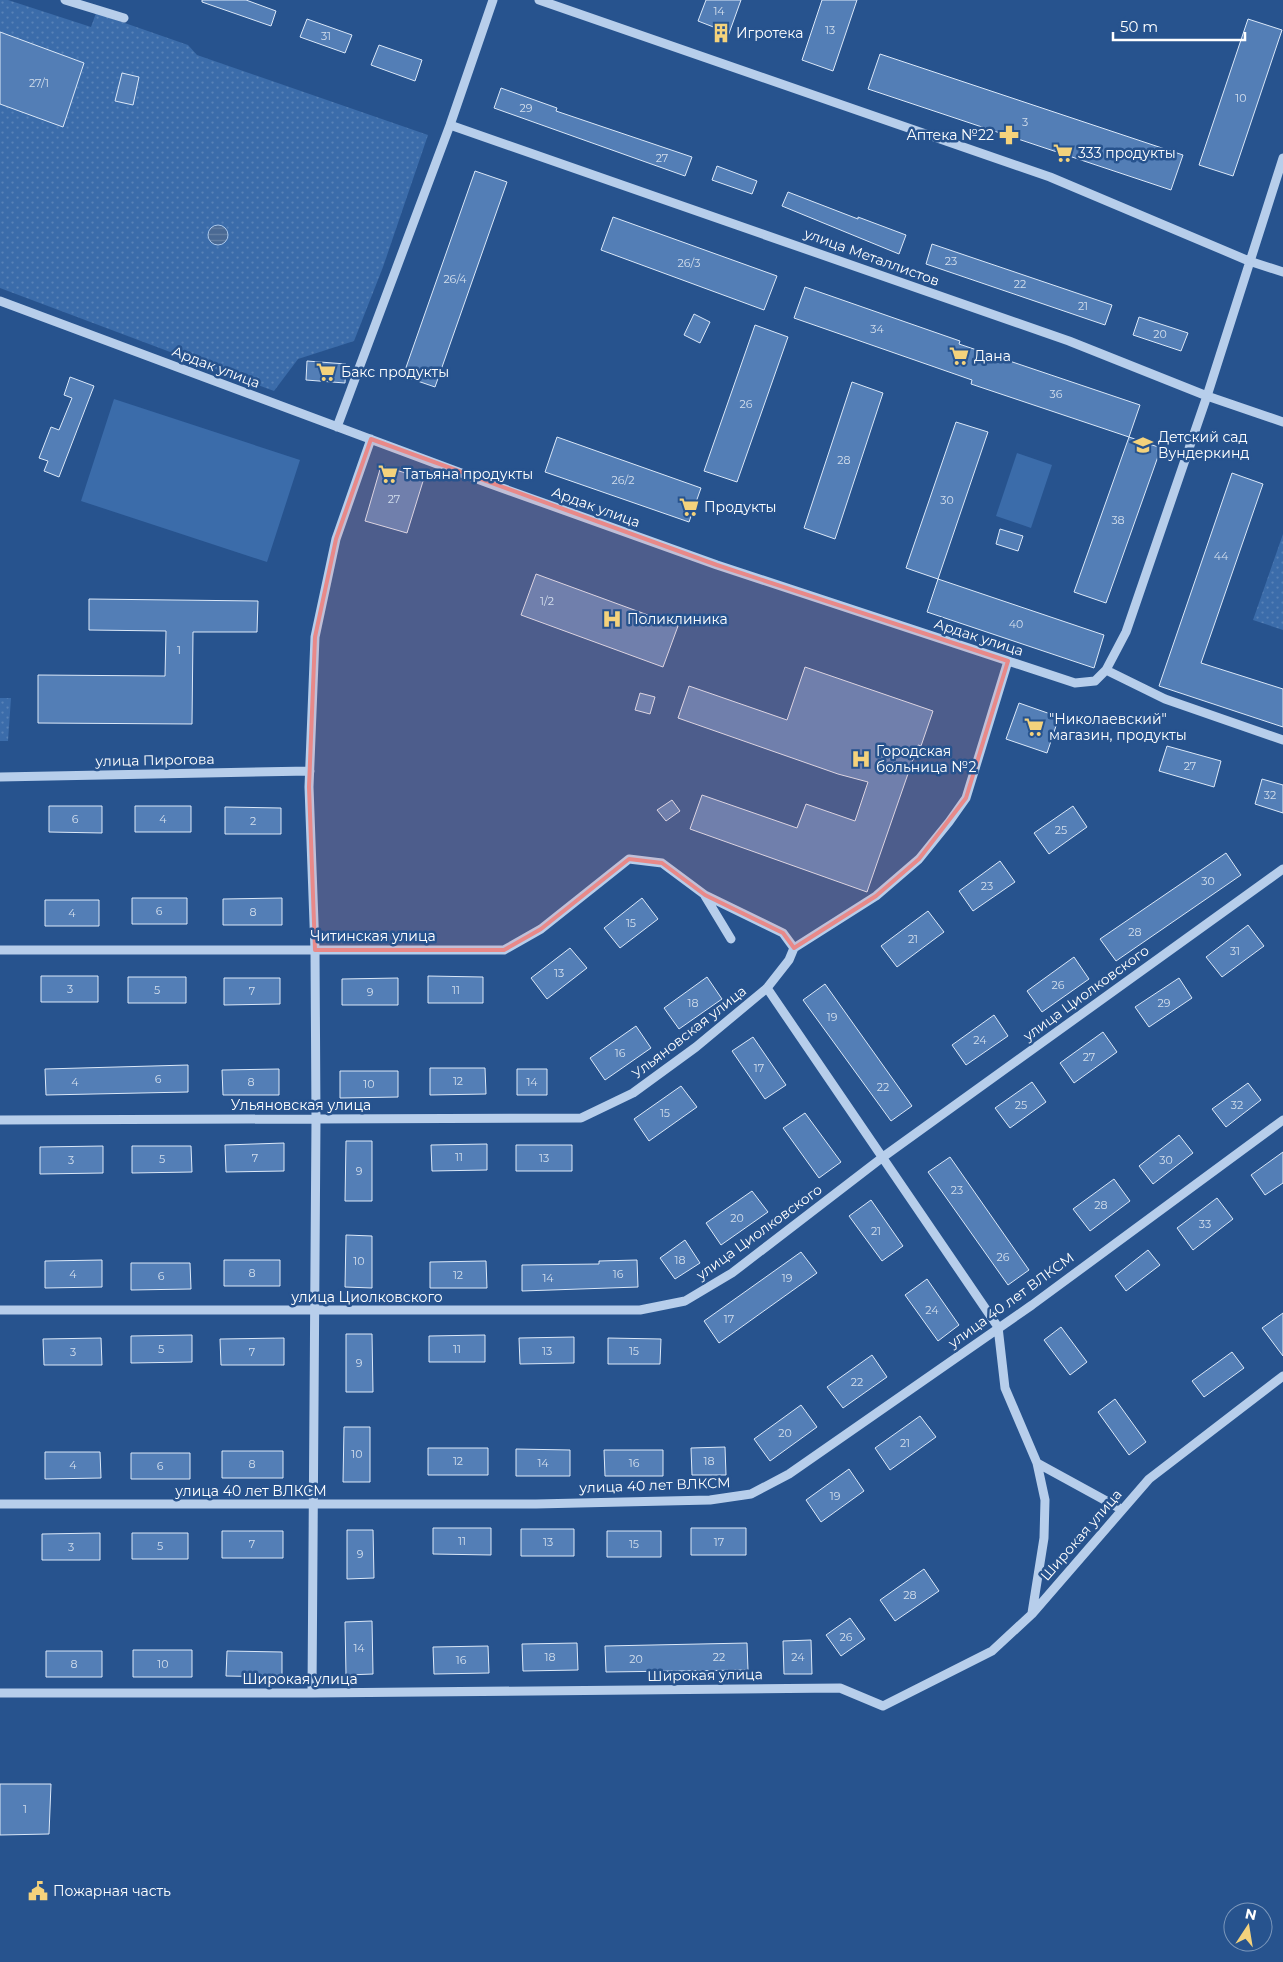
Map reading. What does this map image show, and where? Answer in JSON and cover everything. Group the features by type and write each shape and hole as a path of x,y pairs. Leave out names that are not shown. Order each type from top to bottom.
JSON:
{"street":[{"path":"65,0 124,18"},
{"path":"337,427 430,172 450,125 493,0"},
{"path":"539,0 1050,177 1249,261 1283,272"},
{"name":"улица Металлистов","path":"450,125 1069,340 1207,396 1283,422"},
{"path":"1283,158 1207,396 1126,632 1106,670 1165,699 1283,740"},
{"name":"Ардак улица","path":"0,301 337,427 717,565 1075,683 1095,681 1106,670"},
{"path":"312,1693 316,1119 315,950 310,771 315,638 336,539 371,439"},
{"name":"Ульяновская улица","path":"0,1120 581,1118 633,1093 696,1047 767,988 789,960 794,948 876,896 919,859 966,798 1008,661"},
{"name":"улица Пирогова","path":"0,777 310,771"},
{"name":"Читинская улица","path":"0,950 504,950 541,929 629,859 662,863 705,896"},
{"name":"улица Циолковского","path":"0,1310 640,1310 685,1301 732,1272 883,1157 1283,869"},
{"path":"705,896 783,932 794,948"},
{"path":"705,896 731,939"},
{"path":"767,988 998,1327 1005,1388 1037,1463 1045,1500 1044,1538 1032,1614"},
{"name":"улица 40 лет ВЛКСМ","path":"0,1504 526,1504 710,1500 751,1494 789,1474 1032,1305 1283,1120"},
{"name":"Широкая улица","path":"0,1693 312,1693 840,1688 883,1706 992,1651 1032,1614 1121,1509 1149,1479 1283,1376"},
{"path":"1037,1463 1121,1509"}],"highlighted area":[{"path":"371,439 717,565 1008,661 966,798 919,859 876,896 794,948 783,933 705,895 662,863 629,859 541,929 504,950 315,950 309,787 315,637 336,539"}],"shaded area":[{"path":"0,0 8,0 91,27 96,13 188,45 197,55 428,135 383,267 354,341 298,359 274,391 0,288"},
{"path":"218,225 225,228 228,235 225,242 218,245 211,242 208,235 211,228"},
{"path":"114,399 300,460 267,562 81,501"},
{"path":"1017,453 1052,465 1031,528 996,516"},
{"path":"1283,534 1283,630 1253,620"},
{"path":"0,698 11,698 8,741 0,741"}],"building":[{"path":"202,0 246,0 276,11 271,26 202,2"},
{"path":"706,0 741,0 727,39 714,35 716,28 698,21"},
{"path":"822,0 857,0 833,71 802,60"},
{"path":"307,19 352,35 345,53 300,37"},
{"path":"1248,19 1282,30 1233,176 1199,165"},
{"path":"0,32 84,63 63,127 0,104"},
{"path":"379,45 422,60 415,81 371,65"},
{"path":"880,54 1183,155 1171,190 868,89"},
{"path":"122,73 139,77 133,105 115,101"},
{"path":"501,88 557,108 556,111 692,157 685,176 494,108"},
{"path":"717,166 757,181 752,194 712,180"},
{"path":"475,171 507,182 435,387 403,376"},
{"path":"788,192 906,235 899,254 782,206"},
{"path":"613,217 777,276 764,310 601,250"},
{"path":"932,244 1112,305 1105,325 926,264"},
{"path":"805,287 960,341 959,344 1140,405 1129,437 971,384 972,380 794,318"},
{"path":"694,314 710,322 700,343 684,335"},
{"path":"1139,317 1188,333 1181,351 1133,335"},
{"path":"755,325 788,337 737,482 704,471"},
{"name":"Бакс продукты","path":"307,361 346,364 345,383 306,380"},
{"path":"70,377 94,386 59,477 44,471 48,461 39,458 51,427 59,430 72,398 64,395"},
{"path":"852,382 883,393 835,539 804,528"},
{"path":"956,422 988,432 938,579 906,568"},
{"path":"557,437 701,488 689,522 545,472"},
{"path":"1129,437 1161,448 1106,603 1074,592"},
{"path":"381,466 424,478 407,533 365,521"},
{"path":"1232,473 1263,484 1201,663 1283,689 1283,727 1159,686"},
{"path":"1000,529 1023,536 1018,551 996,544"},
{"path":"536,574 678,626 663,667 521,615"},
{"path":"938,579 1104,635 1094,668 927,612"},
{"path":"89,599 258,601 257,632 193,632 192,724 38,723 38,675 165,676 166,631 89,630"},
{"path":"805,667 933,711 921,746 918,745 867,892 690,829 702,795 797,828 806,804 855,821 868,782 838,774 678,718 689,686 787,720"},
{"path":"640,693 655,697 650,714 635,710"},
{"path":"1019,703 1059,717 1047,753 1006,739"},
{"path":"1167,746 1221,761 1214,787 1159,771"},
{"path":"1262,779 1283,785 1283,813 1255,804"},
{"path":"672,800 680,811 666,821 657,810"},
{"path":"49,806 102,806 102,833 49,832"},
{"path":"135,806 191,806 191,832 135,832"},
{"path":"1073,806 1087,827 1049,854 1034,833"},
{"path":"225,807 281,808 281,834 225,834"},
{"path":"1226,853 1241,875 1116,961 1100,939"},
{"path":"1000,861 1015,882 973,911 959,891"},
{"path":"132,898 187,898 187,924 132,924"},
{"path":"282,898 282,925 223,925 223,899"},
{"path":"642,898 658,919 620,948 604,928"},
{"path":"45,900 99,900 99,926 45,926"},
{"path":"928,911 944,932 897,967 881,946"},
{"path":"1248,925 1264,946 1222,977 1206,957"},
{"path":"570,948 587,968 547,999 531,978"},
{"path":"1074,957 1089,979 1042,1012 1027,991"},
{"path":"41,976 98,976 98,1002 41,1002"},
{"path":"428,976 483,977 483,1003 428,1003"},
{"path":"128,977 186,977 186,1003 128,1003"},
{"path":"707,977 722,999 679,1029 664,1008"},
{"path":"224,978 280,978 280,1004 224,1005"},
{"path":"398,978 398,1005 342,1005 342,979"},
{"path":"1179,978 1192,998 1149,1027 1135,1007"},
{"path":"825,984 912,1106 891,1121 803,1000"},
{"path":"994,1015 1008,1036 966,1065 952,1045"},
{"path":"636,1026 651,1048 605,1080 590,1058"},
{"path":"1103,1032 1117,1052 1074,1083 1060,1063"},
{"path":"753,1037 786,1085 765,1099 732,1051"},
{"path":"188,1065 188,1092 46,1095 45,1069"},
{"path":"430,1068 485,1068 486,1094 430,1095"},
{"path":"279,1069 279,1095 223,1095 222,1070"},
{"path":"517,1069 547,1069 547,1095 517,1095"},
{"path":"340,1071 398,1071 398,1097 340,1098"},
{"path":"1032,1082 1046,1102 1010,1128 995,1108"},
{"path":"1248,1083 1261,1100 1226,1127 1212,1109"},
{"path":"681,1086 697,1107 649,1141 634,1119"},
{"path":"805,1113 841,1162 819,1178 783,1128"},
{"path":"1179,1135 1193,1153 1153,1184 1139,1166"},
{"path":"346,1141 372,1141 372,1201 345,1201"},
{"path":"284,1143 284,1171 226,1172 225,1145"},
{"path":"487,1144 487,1170 432,1171 431,1145"},
{"path":"516,1145 572,1145 572,1171 516,1171"},
{"path":"103,1146 103,1173 40,1174 40,1147"},
{"path":"132,1146 191,1146 192,1172 132,1173"},
{"path":"1283,1152 1283,1183 1265,1195 1251,1175"},
{"path":"950,1157 1029,1270 1008,1285 928,1172"},
{"path":"1114,1179 1130,1201 1090,1231 1073,1209"},
{"path":"752,1191 768,1212 721,1245 706,1223"},
{"path":"1217,1198 1233,1219 1193,1250 1177,1228"},
{"path":"871,1200 903,1246 882,1261 849,1216"},
{"path":"346,1235 372,1236 372,1288 345,1287"},
{"path":"685,1240 700,1263 675,1279 660,1258"},
{"path":"1148,1250 1160,1265 1126,1291 1115,1276"},
{"path":"801,1252 817,1273 719,1343 704,1321"},
{"path":"102,1260 102,1287 45,1288 45,1261"},
{"path":"224,1260 280,1260 280,1286 224,1286"},
{"path":"637,1260 638,1287 522,1291 522,1265 599,1264 599,1261"},
{"path":"486,1261 487,1288 430,1288 430,1262"},
{"path":"131,1263 190,1263 191,1289 131,1290"},
{"path":"927,1279 959,1325 938,1341 905,1295"},
{"path":"1283,1313 1283,1356 1262,1328"},
{"path":"1061,1327 1087,1362 1070,1375 1044,1340"},
{"path":"346,1334 372,1334 373,1392 346,1392"},
{"path":"192,1335 192,1362 131,1363 131,1336"},
{"path":"485,1335 485,1362 429,1362 429,1336"},
{"path":"574,1337 574,1363 520,1364 519,1338"},
{"path":"101,1338 102,1365 44,1365 43,1339"},
{"path":"284,1338 284,1365 221,1365 220,1339"},
{"path":"608,1338 661,1339 660,1364 608,1364"},
{"path":"1232,1352 1244,1368 1204,1397 1192,1381"},
{"path":"872,1355 887,1377 843,1408 827,1387"},
{"path":"1115,1399 1146,1442 1129,1455 1098,1412"},
{"path":"801,1405 817,1427 770,1461 754,1439"},
{"path":"920,1416 936,1437 890,1470 875,1448"},
{"path":"344,1427 370,1427 370,1482 343,1482"},
{"path":"725,1447 726,1475 692,1475 691,1448"},
{"path":"428,1448 488,1448 488,1475 428,1475"},
{"path":"516,1449 570,1450 570,1476 516,1476"},
{"path":"604,1450 663,1450 663,1476 605,1476"},
{"path":"222,1451 283,1451 283,1478 222,1478"},
{"path":"45,1452 100,1452 101,1478 45,1479"},
{"path":"131,1453 190,1453 190,1479 131,1479"},
{"path":"849,1469 864,1491 821,1522 806,1500"},
{"path":"433,1528 491,1528 491,1555 433,1554"},
{"path":"691,1528 746,1528 746,1555 691,1555"},
{"path":"521,1529 574,1529 574,1556 521,1556"},
{"path":"347,1530 373,1530 374,1578 347,1579"},
{"path":"222,1531 283,1531 283,1558 222,1558"},
{"path":"607,1531 661,1531 661,1557 607,1557"},
{"path":"100,1533 100,1560 42,1560 42,1534"},
{"path":"132,1533 188,1533 188,1559 132,1559"},
{"path":"924,1569 939,1591 895,1621 880,1600"},
{"path":"850,1618 865,1639 841,1656 826,1635"},
{"path":"372,1621 373,1674 346,1675 345,1622"},
{"path":"811,1640 812,1674 784,1674 783,1641"},
{"path":"577,1643 578,1670 523,1671 522,1644"},
{"path":"747,1643 748,1670 606,1672 605,1646"},
{"path":"488,1646 489,1673 434,1674 433,1647"},
{"path":"133,1650 192,1650 192,1677 133,1677"},
{"path":"46,1651 102,1651 102,1677 46,1677"},
{"path":"227,1651 282,1652 282,1677 226,1676"},
{"path":"0,1784 51,1784 49,1834 0,1835"}],"place":[{"name":"Игротека","path":"721,33"},
{"name":"Аптека №22","path":"1009,135"},
{"name":"333 продукты","path":"1063,153"},
{"name":"Дана","path":"959,356"},
{"name":"Бакс продукты","path":"326,372"},
{"name":"Детский сад Вундеркинд","path":"1143,445"},
{"name":"Татьяна продукты","path":"388,474"},
{"name":"Продукты","path":"689,507"},
{"name":"Поликлиника","path":"612,619"},
{"name":"\"Николаевский\" магазин, продукты","path":"1034,727"},
{"name":"Городская больница №2","path":"861,759"},
{"name":"Пожарная часть","path":"38,1891"}]}
